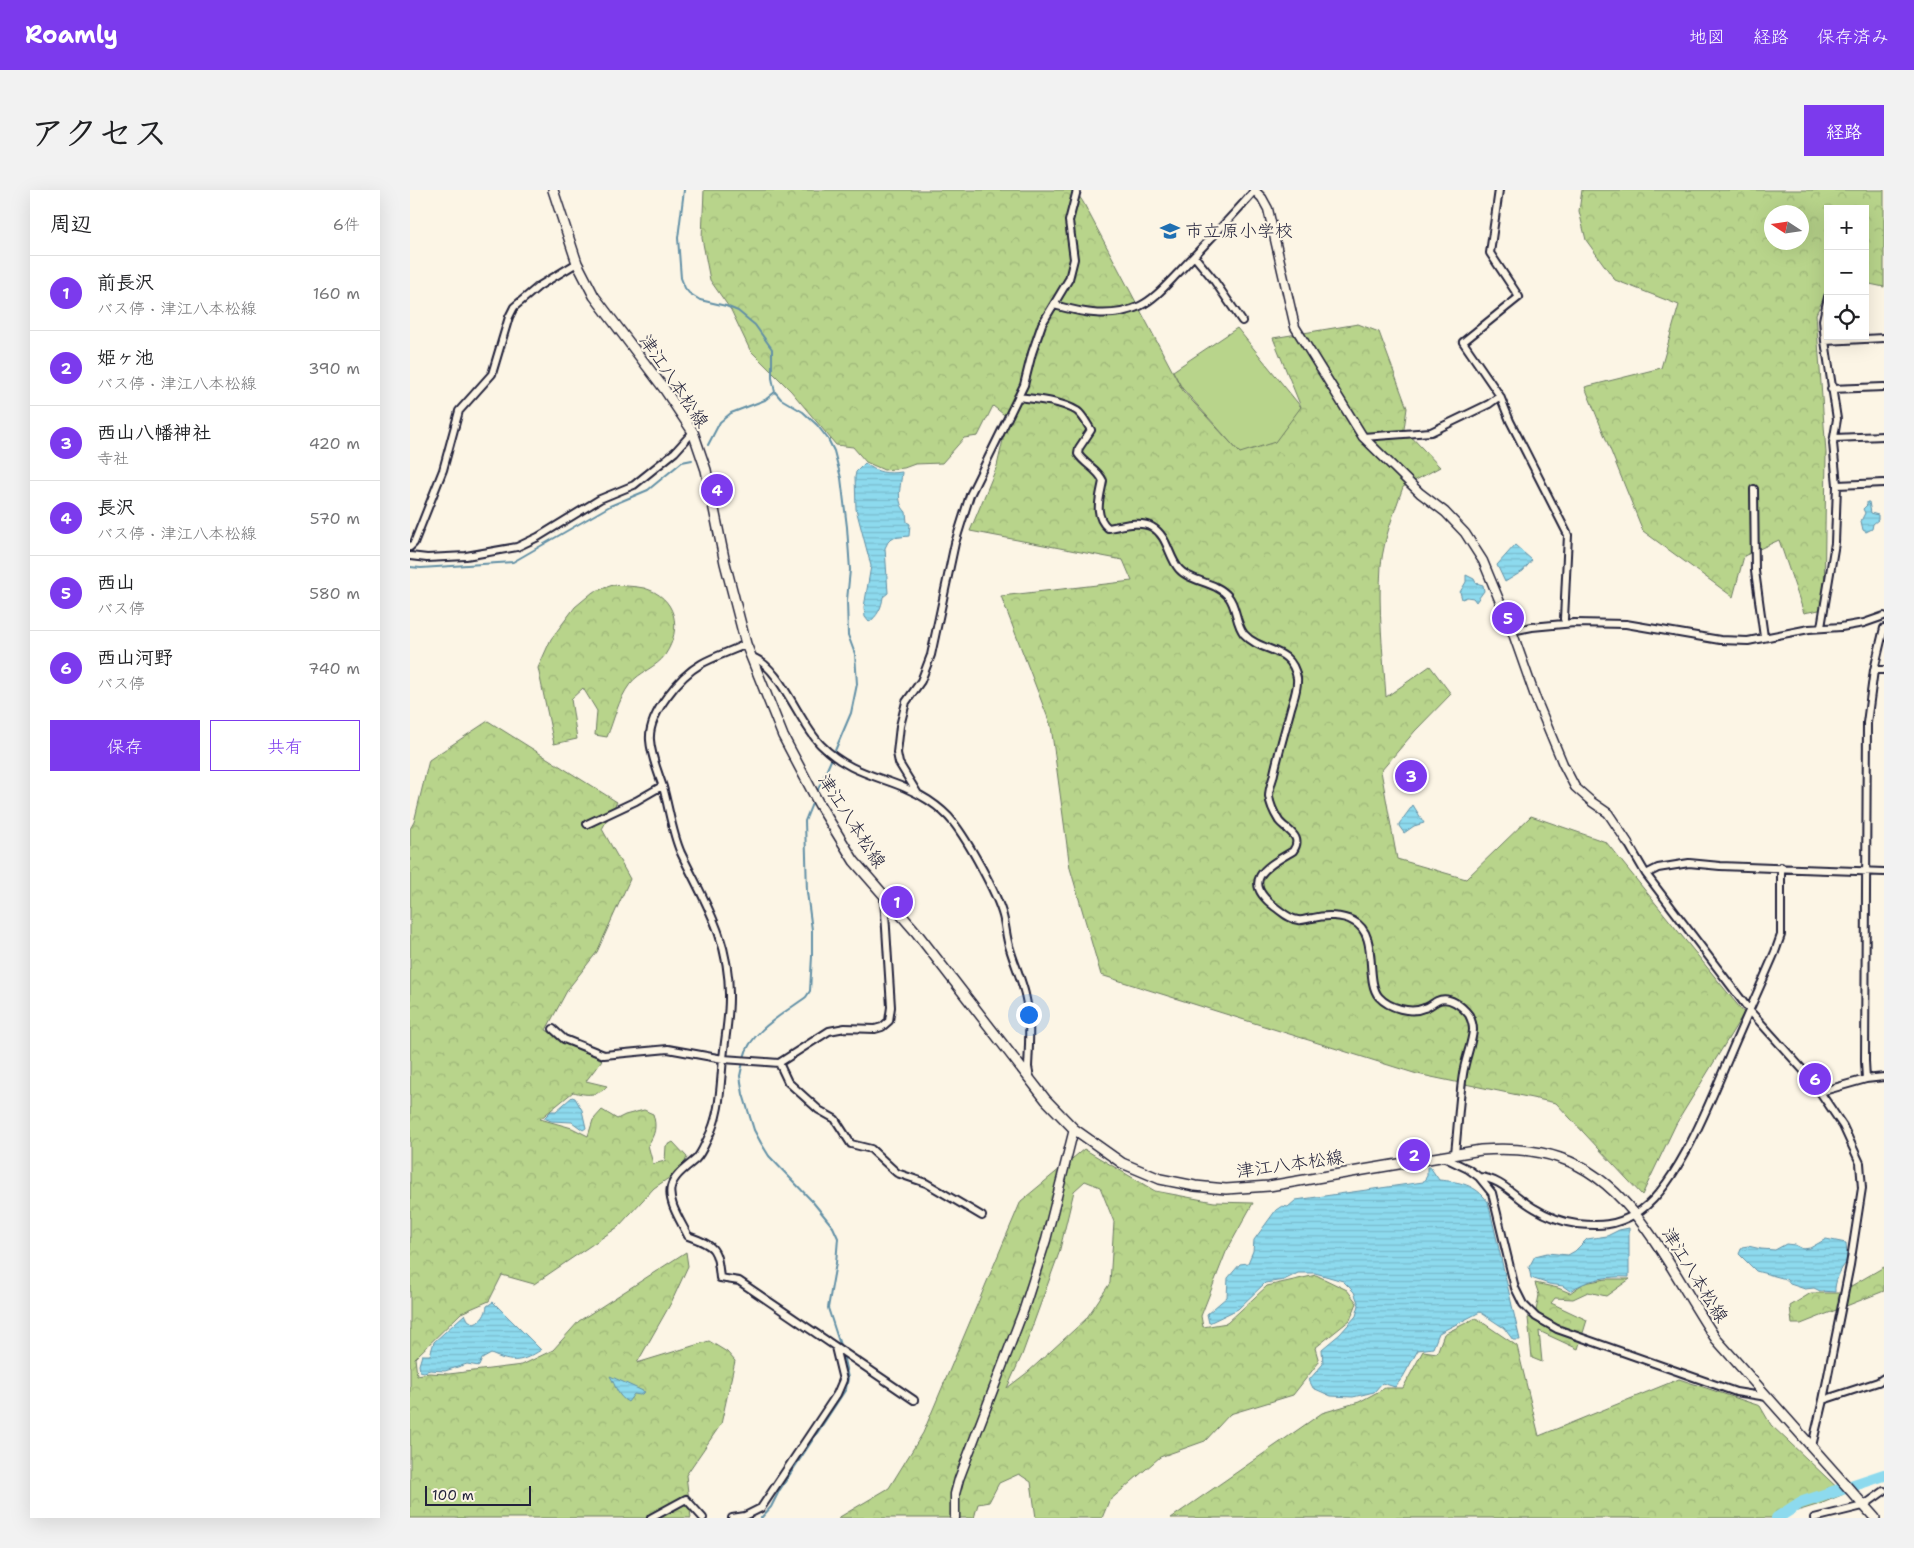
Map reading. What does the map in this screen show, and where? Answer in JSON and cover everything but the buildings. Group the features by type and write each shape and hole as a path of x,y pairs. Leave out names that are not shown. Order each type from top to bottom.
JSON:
{"main road":[{"name":"津江八本松線","path":"553,190 577,263 594,296 665,390 692,432 706,470 725,563 746,644 783,736 819,804 854,861 916,932 1046,1100 1074,1129 1122,1163 1160,1179 1195,1186 1226,1189 1269,1186 1455,1153 1508,1149 1558,1157 1579,1166 1595,1176 1618,1195 1636,1214 1716,1339 1812,1446 1841,1482 1875,1518"}],"street":[{"path":"918,794 899,763 896,753 906,702 921,681 931,655 962,517 970,494 1024,385 1042,324 1069,279 1074,258 1069,222 1076,190"},
{"path":"1054,305 1097,314 1138,307 1146,303 1194,256 1255,190 1262,198 1271,218 1295,327 1363,437 1420,493 1445,512 1465,533 1483,562 1512,631 1536,698 1563,764 1575,787 1608,813 1646,874 1750,1011 1804,1071 1820,1092 1843,1126 1853,1146 1860,1163 1862,1188 1850,1265 1812,1446"},
{"path":"1499,190 1490,253 1518,296 1463,342 1500,396 1510,421 1568,535 1564,619"},
{"path":"1194,256 1213,279 1242,321"},
{"path":"410,547 414,543 443,470 459,411 492,374 509,317 514,307 539,286 577,263"},
{"path":"1821,627 1835,542 1837,485 1834,438 1837,419 1824,341 1824,315"},
{"path":"1824,341 1884,338"},
{"path":"1831,389 1884,387"},
{"path":"1363,437 1430,432 1488,404 1500,396"},
{"path":"1018,397 1061,405 1077,411 1084,419 1091,430 1079,448 1078,454 1082,461 1097,471 1103,481 1097,512 1101,522 1108,528 1131,524 1150,526 1156,529 1165,541 1178,568 1184,573 1215,585 1227,595 1233,603 1238,622 1244,634 1257,644 1289,659 1294,669 1297,688 1269,794 1274,812 1280,822 1293,833 1296,840 1293,850 1268,866 1261,874 1258,883 1260,891 1266,900 1294,919 1300,921 1328,916 1353,920 1362,927 1367,938 1375,989 1382,1001 1399,1008 1416,1010 1446,998 1461,1006 1470,1016 1473,1028 1463,1073 1455,1153"},
{"path":"410,556 427,558 466,556 517,547 538,537 600,499 634,485 655,470 692,432"},
{"path":"1834,438 1884,436"},
{"path":"1837,485 1884,483"},
{"path":"1754,489 1755,571 1764,637"},
{"path":"1512,631 1574,623 1626,624 1720,640 1748,641 1821,627 1841,627 1864,623 1884,616"},
{"path":"1866,1079 1867,723 1874,670 1884,628"},
{"path":"746,644 700,664 671,691 653,720 650,739 681,852 722,940 726,956 729,997 720,1106 715,1126 697,1157 673,1182 670,1189 671,1200 688,1236 708,1243 718,1258 720,1278 740,1281 914,1400"},
{"path":"752,657 759,659 771,670 820,744 838,761 853,769 918,794 930,801 954,823 973,854 1003,914 1007,942 1022,980 1027,1001 1028,1067 1031,1081"},
{"path":"1874,670 1884,670"},
{"path":"587,824 636,801 662,786"},
{"path":"1646,874 1658,868 1688,863 1720,866 1884,872"},
{"path":"1479,1177 1490,1178 1534,1208 1551,1217 1574,1223 1610,1225 1636,1214 1649,1204 1665,1186 1697,1130 1750,1011 1781,935 1781,867"},
{"path":"553,1029 564,1039 604,1055 668,1049 723,1059 779,1063 829,1031 845,1028 875,1029 882,1027 889,1021 891,1007 884,897"},
{"path":"779,1063 788,1082 819,1110 835,1119 851,1144 871,1149 897,1173 926,1183 982,1216"},
{"path":"1820,1092 1866,1079 1884,1077"},
{"path":"955,1518 955,1494 959,1480 1024,1309 1046,1240 1074,1129"},
{"path":"1440,1156 1468,1169 1479,1177 1492,1192 1515,1288 1523,1304 1536,1317 1557,1329 1736,1392 1767,1397"},
{"path":"732,1518 745,1516 761,1508 837,1394 843,1380 834,1347"},
{"path":"1823,1400 1878,1382 1884,1378"},
{"path":"1814,1518 1861,1503 1884,1491"},
{"path":"651,1518 686,1499 703,1518"}],"green space":[{"path":"704,190 1075,190 1183,391 1240,453 1301,407 1273,338 1358,324 1379,332 1407,408 1404,429 1440,467 1403,487 1384,545 1380,598 1386,697 1430,666 1451,694 1415,731 1381,771 1397,859 1466,879 1531,816 1606,842 1744,1013 1676,1124 1642,1195 1556,1103 1417,1074 1101,975 1070,868 1051,726 1001,596 1132,581 1123,560 970,531 997,466 1008,418 993,406 978,436 964,438 942,463 915,464 904,468 884,470 866,462 853,447 836,445 791,391 750,350 731,310 710,280 702,238"},
{"path":"1582,190 1884,190 1884,287 1869,284 1869,205 1824,205 1824,297 1816,314 1826,453 1824,609 1804,613 1779,540 1744,556 1733,597 1643,531 1585,387 1661,368 1679,305 1615,280 1586,240 1579,211"},
{"path":"1237,328 1301,407 1275,442 1240,453 1182,388 1173,371"},
{"path":"613,585 644,588 655,592 663,598 669,606 675,624 671,645 662,659 630,684 619,703 607,737 595,735 597,711 583,688 571,699 577,739 554,744 538,668 551,639 575,607 593,592"},
{"path":"488,721 617,802 602,829 630,879 597,952 568,989 546,1030 602,1060 586,1081 607,1086 596,1094 573,1092 540,1119 572,1128 588,1136 593,1120 602,1110 617,1119 644,1110 653,1114 655,1123 655,1130 648,1145 653,1164 665,1161 666,1146 673,1142 687,1157 682,1169 654,1188 618,1227 534,1284 502,1275 489,1301 461,1313 415,1358 417,1375 429,1373 449,1374 522,1365 553,1350 579,1321 686,1252 688,1266 671,1303 637,1363 709,1341 727,1352 735,1361 721,1424 686,1475 691,1518 410,1518 410,829 414,822 429,760"},
{"path":"1084,1149 1155,1191 1214,1202 1253,1203 1226,1252 1201,1316 1203,1327 1227,1323 1267,1286 1316,1275 1347,1290 1357,1303 1350,1320 1315,1348 1319,1362 1293,1395 1230,1414 1205,1441 1160,1457 1109,1501 1102,1518 1036,1518 1031,1482 1019,1474 999,1483 989,1502 978,1504 974,1518 838,1518 889,1488 923,1433 1021,1201","holes":["1085,1181 1100,1187 1114,1222 1110,1283 1086,1319 1028,1372 1007,1388 1022,1355 1059,1253 1074,1191"]},
{"path":"1884,1267 1884,1291 1801,1324 1792,1324 1790,1306 1811,1293 1839,1293"},
{"path":"1606,1279 1630,1279 1606,1296 1588,1292 1573,1299 1555,1298 1551,1303 1587,1320 1578,1349 1539,1331 1542,1362 1532,1358 1528,1318 1535,1316 1539,1295 1535,1283 1558,1288 1570,1293 1584,1283"},
{"path":"1476,1318 1517,1346 1539,1436 1679,1379 1760,1406 1771,1425 1844,1494 1820,1504 1774,1518 1171,1518 1322,1413 1359,1402 1385,1388 1403,1388 1423,1351 1437,1353 1444,1334"}],"water":[{"path":"865,463 882,472 902,472 900,498 906,512 907,522 910,524 909,536 892,538 885,548 888,593 883,597 877,615 869,622 865,617 864,607 871,566 856,509 855,477 856,472"},
{"path":"1867,502 1869,502 1871,513 1878,515 1878,520 1873,524 1872,529 1866,532 1863,530 1861,521 1865,513 1863,509"},
{"path":"1515,545 1532,560 1523,571 1505,582 1497,565"},
{"path":"1466,575 1474,579 1476,583 1483,585 1484,591 1476,602 1473,598 1467,597 1462,599 1460,592 1466,582"},
{"path":"1413,805 1424,823 1414,826 1404,833 1399,824"},
{"path":"572,1097 575,1098 582,1110 586,1128 583,1130 572,1122 551,1121 544,1118 551,1111 556,1111"},
{"path":"1427,1167 1430,1167 1439,1180 1466,1185 1478,1191 1488,1202 1520,1340 1513,1340 1504,1328 1480,1312 1439,1333 1433,1348 1418,1350 1403,1377 1395,1387 1382,1383 1374,1392 1353,1397 1331,1396 1313,1388 1309,1380 1323,1364 1322,1349 1340,1334 1356,1316 1359,1305 1354,1292 1343,1281 1315,1273 1298,1273 1284,1280 1265,1283 1238,1309 1209,1323 1207,1314 1227,1297 1228,1278 1240,1264 1248,1263 1253,1251 1254,1240 1276,1210 1282,1206 1288,1207 1296,1200 1423,1182 1427,1176"},
{"path":"1629,1228 1629,1277 1598,1279 1570,1291 1563,1286 1531,1278 1529,1267 1535,1256 1547,1253 1568,1255 1587,1239 1607,1236 1619,1230"},
{"path":"1826,1239 1846,1243 1846,1263 1838,1277 1835,1292 1820,1291 1814,1288 1805,1289 1790,1284 1786,1279 1756,1271 1739,1254 1742,1247 1748,1246 1775,1250 1786,1244 1795,1245 1803,1249 1810,1248"},
{"path":"493,1302 541,1350 523,1359 511,1360 491,1354 482,1359 479,1366 467,1364 445,1371 420,1371 419,1365 422,1355 430,1355 434,1342 465,1314 468,1320 474,1324 479,1321 485,1314 487,1306"},
{"path":"610,1376 645,1392 640,1395 634,1394 628,1402 619,1394"}],"waterway":[{"path":"684,190 678,238 681,278 685,288 700,300 738,311 755,325 772,349 772,378 775,392 781,399 803,412 817,425 828,439 834,451 841,478 847,527 850,570 847,600 848,635 855,654 857,684 851,713 834,753"},
{"path":"708,445 720,422 731,413 765,400 775,392"},
{"path":"410,567 421,568 513,562 610,506 648,490 682,462 692,460"},
{"path":"817,792 832,758"},
{"path":"744,1058 747,1049 761,1031 769,1023 806,997 810,991 812,930 807,892 805,821 813,801"},
{"path":"743,1062 740,1076 743,1094 754,1130 761,1143 769,1156 812,1201 833,1227 838,1238 836,1263 828,1308 841,1348"},
{"path":"761,1518 771,1507 779,1491 846,1389 848,1378 843,1355"},
{"path":"1777,1518 1800,1503 1884,1475"}],"place":[{"name":"市立原小学校","path":"1170,231"},
{"name":"長沢","path":"717,490"},
{"name":"西山","path":"1508,618"},
{"name":"西山八幡神社","path":"1411,776"},
{"name":"前長沢","path":"897,902"},
{"name":"西山河野","path":"1815,1079"},
{"name":"姫ヶ池","path":"1414,1155"}]}
